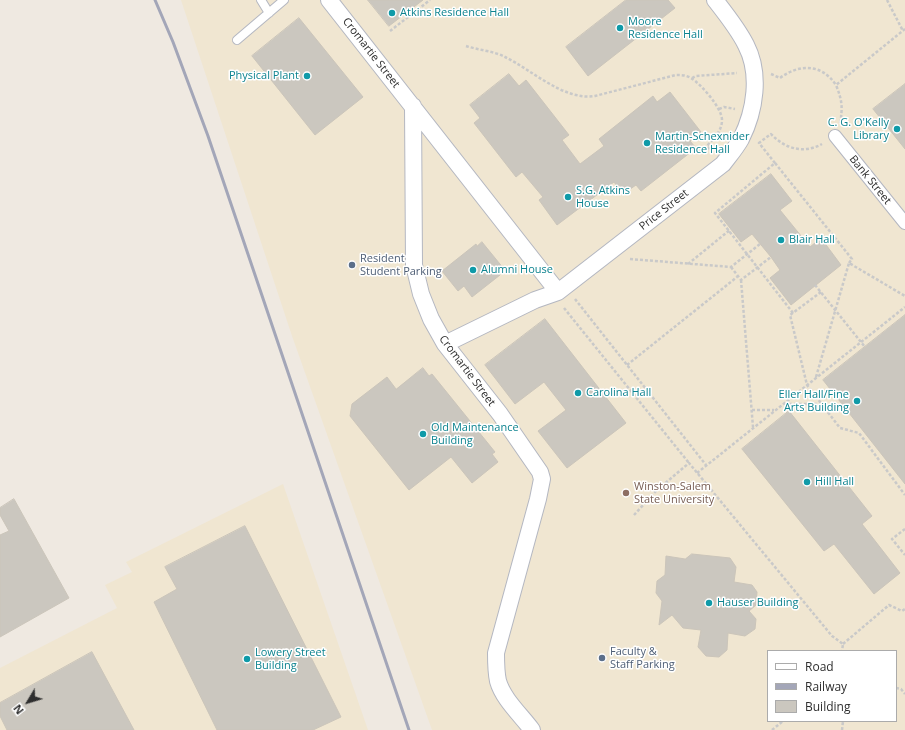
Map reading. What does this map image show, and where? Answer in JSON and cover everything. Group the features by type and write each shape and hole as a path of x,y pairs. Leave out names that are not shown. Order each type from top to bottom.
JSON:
{"street":[{"name":"Cromartie Street","path":"329,0 561,294"},
{"name":"Price Street","path":"445,344 535,300 561,294 723,164 741,140 751,112 755,93 754,72 747,46 738,31 714,0"},
{"name":"Cromartie Street","path":"413,106 414,265 421,294 431,319 445,344 500,414 536,466 542,479 538,499 496,653 496,668 502,690 532,730"},
{"name":"Bank Street","path":"835,136 905,223"}],"lane":[{"path":"261,0 269,13"},
{"path":"237,40 284,0"}],"path":[{"path":"390,31 430,0"},
{"path":"836,85 904,30 887,0"},
{"path":"466,46 504,56 546,82 578,97 586,98 676,75 692,78 696,76 754,72"},
{"path":"780,78 791,71 808,67 824,73 832,79 836,85 843,110 840,127 835,136 812,148 800,150 790,148 771,134 759,143 852,259 849,263 816,378"},
{"path":"692,78 719,109 722,119 720,128 716,136 707,146 723,164"},
{"path":"719,109 724,107 734,109"},
{"path":"775,163 715,214 730,230 793,313"},
{"path":"687,264 730,230"},
{"path":"627,259 731,267 760,244"},
{"path":"741,280 771,257"},
{"path":"849,263 905,296"},
{"path":"731,267 737,277 741,280 753,428"},
{"path":"627,365 737,277"},
{"path":"815,285 864,347"},
{"path":"820,292 790,315 807,385 820,404 840,428 859,433 905,495"},
{"path":"561,294 627,365 706,465"},
{"path":"561,294 697,473 832,636 843,644"},
{"path":"697,473 905,307"},
{"path":"784,404 820,404"},
{"path":"752,410 775,410"},
{"path":"634,515 656,491 689,463"},
{"path":"905,529 892,539 905,555"},
{"path":"842,650 843,644 889,605 902,612 905,609"},
{"path":"897,688 901,689 905,694"},
{"path":"772,730 782,722"}],"shaded area":[{"name":"Winston-Salem State University","path":"181,0 905,0 905,730 432,730 292,336"},
{"path":"283,484 368,730 0,730 0,668 117,608 105,585 132,572 126,562"}],"building":[{"name":"Atkins Residence Hall","path":"368,0 423,0 389,26"},
{"name":"Moore Residence Hall","path":"626,0 668,0 675,8 588,76 566,47"},
{"name":"Physical Plant","path":"299,18 363,97 315,135 252,56"},
{"path":"509,74 519,86 526,80 569,135 562,140 580,164 604,146 599,139 653,96 657,102 670,92 701,132 690,141 696,148 641,191 636,185 623,194 614,182 557,225 539,200 543,197 522,172 516,177 474,123 480,118 470,105"},
{"name":"C. G. O'Kelly Library","path":"905,84 905,149 873,109"},
{"name":"Blair Hall","path":"771,174 792,201 780,210 810,247 821,238 841,265 791,305 770,278 780,270 771,257 752,234 741,242 719,214"},
{"name":"Alumni House","path":"482,242 504,269 499,273 500,275 472,297 464,286 458,291 442,271 476,244 477,246"},
{"name":"Eller Hall/Fine Arts Building","path":"905,315 905,484 823,380"},
{"name":"Carolina Hall","path":"545,319 626,423 567,468 538,431 566,410 544,382 515,404 485,365"},
{"name":"Old Maintenance Building","path":"423,368 429,376 432,374 495,452 492,454 498,462 472,483 451,457 409,490 350,416 352,404 387,377 396,389"},
{"name":"Hill Hall","path":"789,411 872,516 862,524 900,573 874,594 834,544 824,551 742,449"},
{"path":"14,499 69,598 0,637 0,535 9,531 0,515 0,508"},
{"name":"Lowery Street Building","path":"245,526 341,717 313,730 217,730 154,602 177,589 165,567"},
{"name":"Hauser Building","path":"692,554 730,558 736,567 734,582 752,585 757,592 756,605 749,611 756,619 755,629 745,636 728,633 727,650 719,657 706,656 698,647 701,630 683,628 672,615 659,625 662,601 656,593 657,581 665,575 666,556 685,559"},
{"path":"92,652 134,730 7,730 0,716 0,703"}],"railway":[{"path":"155,0 173,42 208,136 409,730"}],"place":[{"name":"Atkins Residence Hall","path":"392,13"},
{"name":"Moore Residence Hall","path":"620,28"},
{"name":"Physical Plant","path":"307,76"},
{"name":"C. G. O'Kelly Library","path":"897,129"},
{"name":"Martin-Schexnider Residence Hall","path":"647,143"},
{"name":"S.G. Atkins House","path":"568,197"},
{"name":"Blair Hall","path":"781,240"},
{"name":"Resident Student Parking","path":"352,265"},
{"name":"Alumni House","path":"473,270"},
{"name":"Carolina Hall","path":"578,393"},
{"name":"Eller Hall/Fine Arts Building","path":"857,401"},
{"name":"Old Maintenance Building","path":"423,434"},
{"name":"Hill Hall","path":"807,482"},
{"name":"Winston-Salem State University","path":"626,493"},
{"name":"Hauser Building","path":"709,603"},
{"name":"Faculty & Staff Parking","path":"602,658"},
{"name":"Lowery Street Building","path":"247,659"}]}
